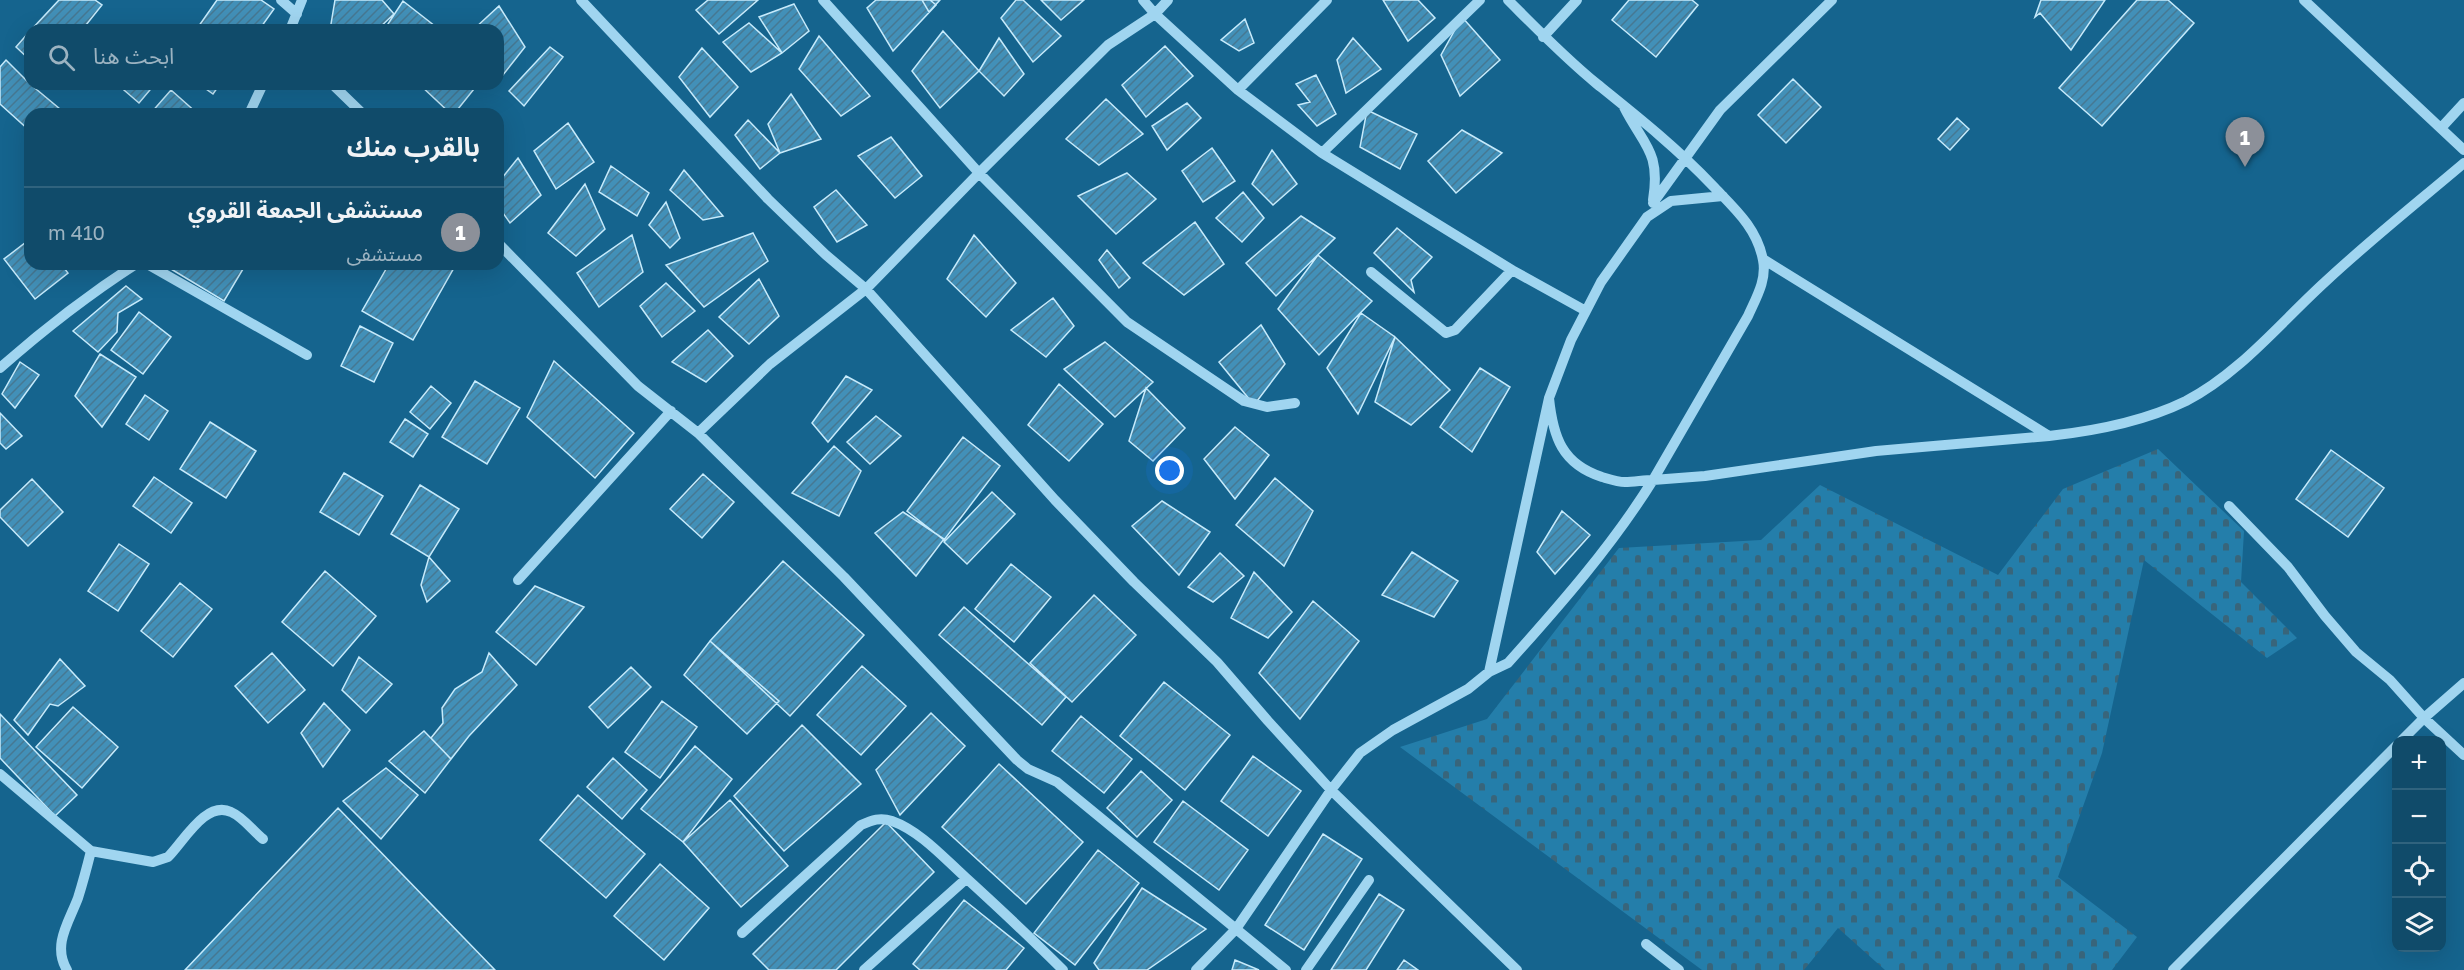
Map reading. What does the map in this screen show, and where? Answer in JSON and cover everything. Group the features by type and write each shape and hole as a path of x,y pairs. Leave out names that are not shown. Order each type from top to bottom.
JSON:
{"street":[{"path":"281,0 297,14"},
{"path":"293,24 302,0"},
{"path":"581,0 768,199 826,255 866,289 1055,500 1134,582 1217,662 1331,789 1517,970"},
{"path":"823,0 979,173 1128,322 1244,401 1267,407 1295,403"},
{"path":"1143,0 1155,14 1238,90 1322,153 1512,270 1586,311"},
{"path":"698,433 770,364 866,289 1108,45 1155,14 1168,0"},
{"path":"1238,90 1327,0"},
{"path":"1322,153 1480,0"},
{"path":"1196,970 1236,929 1331,789 1360,753 1392,730 1468,689 1489,672 1508,663 1553,612 1625,522 1653,480 1659,465 1681,432 1759,293 1764,268 1763,259 1748,223 1685,157 1543,36 1508,0"},
{"path":"1543,36 1577,0"},
{"path":"1489,672 1549,398 1571,340 1601,282 1647,217 1653,203 1720,110 1832,0"},
{"path":"2304,0 2464,150"},
{"path":"252,108 260,90"},
{"path":"338,90 357,108"},
{"path":"1621,102 1650,148 1656,174 1653,203"},
{"path":"2441,128 2464,103"},
{"path":"1549,398 1551,425 1557,441 1577,465 1592,474 1623,482 1705,476 1876,451 2074,433 2146,416 2186,400 2227,375 2327,280 2464,162"},
{"path":"1647,217 1671,201 1723,196"},
{"path":"504,249 638,386 698,433 844,577 1017,760 1028,769 1057,782 1286,970"},
{"path":"1763,259 2049,436"},
{"path":"0,368 34,338 103,285 127,270"},
{"path":"158,270 307,355"},
{"path":"1371,272 1446,333 1455,330 1512,270"},
{"path":"518,579 671,411"},
{"path":"2229,506 2288,567 2356,652 2390,680 2424,718 2464,754"},
{"path":"2407,736 2464,683"},
{"path":"2173,970 2185,966 2392,751"},
{"path":"0,774 91,851 153,862 161,861 168,857 207,812 219,808 233,812 263,839"},
{"path":"742,933 861,825 874,819 889,820 904,826 1006,913 1063,970"},
{"path":"67,970 60,949 64,930 91,851"},
{"path":"864,970 966,879"},
{"path":"1306,970 1369,880"},
{"path":"1646,944 1679,970"}],"green space":[{"path":"2158,449 2244,531 2241,582 2297,638 2267,658 2144,560 2102,753 2058,877 2137,937 2112,970 1885,970 1838,928 1804,970 1702,970 1400,747 1487,719 1619,548 1761,540 1820,485 1998,575 2063,489"}],"building":[{"path":"59,0 95,0 102,5 87,24 37,24"},
{"path":"217,0 261,0 274,9 263,24 200,24"},
{"path":"335,0 382,0 394,14 383,24 331,24"},
{"path":"708,0 758,0 719,34 696,10"},
{"path":"876,0 930,0 936,5 893,51 867,8"},
{"path":"922,0 940,0 929,12"},
{"path":"1016,0 1023,0 1061,36 1033,62 1001,18"},
{"path":"1041,0 1084,0 1061,20"},
{"path":"1383,0 1418,0 1435,18 1408,41"},
{"path":"1629,0 1692,0 1698,5 1656,57 1612,20"},
{"path":"2041,0 2105,0 2071,50 2040,13 2035,17"},
{"path":"2137,0 2168,0 2194,23 2102,126 2059,88"},
{"path":"403,1 432,24 388,24"},
{"path":"794,4 809,31 782,53 759,17"},
{"path":"499,6 525,47 504,74 504,24 480,24"},
{"path":"1462,17 1500,60 1460,96 1441,55"},
{"path":"1245,19 1254,43 1239,51 1221,40"},
{"path":"749,23 782,53 751,72 723,42"},
{"path":"943,31 979,71 940,108 912,71"},
{"path":"819,36 870,96 841,116 799,69"},
{"path":"24,38 24,54 16,47"},
{"path":"999,38 1024,74 1004,96 979,71"},
{"path":"1353,38 1381,69 1346,93 1337,60"},
{"path":"1165,46 1193,76 1146,117 1122,85"},
{"path":"550,47 563,57 524,106 509,91"},
{"path":"702,48 738,87 710,117 679,77"},
{"path":"6,60 24,78 24,90 37,90 59,108 24,108 24,126 0,104 0,67"},
{"path":"1316,75 1336,114 1317,126 1298,105 1310,102 1296,84"},
{"path":"1793,79 1821,107 1786,143 1758,115"},
{"path":"124,90 150,90 139,103"},
{"path":"171,90 191,108 155,108"},
{"path":"425,90 473,90 459,108 445,108"},
{"path":"791,94 821,139 780,153 768,124"},
{"path":"1106,99 1143,134 1099,165 1066,139"},
{"path":"1187,103 1201,118 1167,150 1152,126"},
{"path":"1367,110 1417,134 1400,169 1360,147"},
{"path":"1957,118 1969,129 1950,150 1938,139"},
{"path":"748,120 780,153 760,169 735,135"},
{"path":"568,123 594,162 556,189 534,151"},
{"path":"1462,130 1502,153 1456,193 1428,161"},
{"path":"891,137 922,176 895,198 858,156"},
{"path":"1212,148 1235,181 1203,202 1182,171"},
{"path":"1272,150 1297,184 1273,205 1252,184"},
{"path":"518,158 541,195 510,223 504,214 504,176"},
{"path":"611,166 649,193 637,216 599,192"},
{"path":"684,170 723,216 703,220 670,190"},
{"path":"1127,173 1156,199 1116,234 1078,196"},
{"path":"585,184 605,229 576,256 548,233"},
{"path":"836,190 867,225 837,242 814,207"},
{"path":"1243,192 1264,218 1242,242 1216,218"},
{"path":"666,202 680,238 670,248 649,225"},
{"path":"1301,216 1335,238 1276,296 1246,263"},
{"path":"1195,222 1224,264 1184,295 1143,263"},
{"path":"1397,228 1432,257 1411,280 1414,292 1374,253"},
{"path":"753,233 768,261 704,307 666,265"},
{"path":"632,235 643,272 599,307 577,273"},
{"path":"974,235 1016,283 986,317 947,279"},
{"path":"24,244 24,270 66,270 68,273 35,299 4,259"},
{"path":"1107,250 1130,278 1119,288 1099,260"},
{"path":"1318,255 1372,301 1319,355 1278,309"},
{"path":"173,270 242,270 224,301"},
{"path":"386,270 453,270 413,340 362,311"},
{"path":"759,279 779,316 749,344 719,317"},
{"path":"666,283 695,311 662,337 640,306"},
{"path":"126,286 142,299 118,313 117,332 98,352 73,331"},
{"path":"1053,298 1074,326 1046,357 1011,330"},
{"path":"139,312 171,337 143,374 111,350"},
{"path":"1361,313 1395,337 1358,414 1327,368"},
{"path":"1261,325 1285,364 1254,405 1219,362"},
{"path":"360,326 393,343 374,382 341,366"},
{"path":"708,330 733,356 706,382 672,362"},
{"path":"1395,337 1450,390 1411,425 1375,402"},
{"path":"1105,342 1153,382 1115,417 1064,369"},
{"path":"100,354 136,377 102,427 75,396"},
{"path":"554,361 634,433 595,478 527,417"},
{"path":"20,362 39,375 15,408 2,394"},
{"path":"1480,368 1510,387 1472,452 1440,427"},
{"path":"846,376 872,390 828,442 812,423"},
{"path":"475,381 520,408 487,464 442,437"},
{"path":"1059,384 1103,424 1069,461 1028,425"},
{"path":"431,386 451,403 430,429 410,412"},
{"path":"1146,388 1185,428 1153,461 1129,441"},
{"path":"145,395 168,411 149,440 126,424"},
{"path":"0,413 22,436 6,449 0,443"},
{"path":"0,413 22,436 6,449 0,443"},
{"path":"876,416 901,436 870,464 847,442"},
{"path":"405,419 428,434 413,457 390,442"},
{"path":"210,422 256,451 226,498 180,469"},
{"path":"1235,427 1269,455 1235,499 1204,459"},
{"path":"963,437 1000,466 944,540 907,511"},
{"path":"834,446 861,471 839,516 792,493"},
{"path":"2331,450 2384,488 2348,537 2296,499"},
{"path":"344,473 383,496 359,535 320,512"},
{"path":"703,474 734,502 702,538 670,509"},
{"path":"154,477 192,503 171,533 133,506"},
{"path":"1275,478 1313,511 1284,566 1236,525"},
{"path":"32,479 63,512 28,546 0,517 0,510"},
{"path":"420,485 459,509 429,557 391,534"},
{"path":"992,492 1015,514 967,564 944,542"},
{"path":"1162,501 1210,532 1179,575 1132,526"},
{"path":"1562,511 1590,535 1555,574 1537,552"},
{"path":"903,512 944,539 916,576 875,533"},
{"path":"119,544 149,564 118,611 88,591"},
{"path":"1412,552 1458,581 1434,617 1382,595"},
{"path":"1220,553 1244,576 1213,602 1188,587"},
{"path":"429,557 450,581 427,602 421,585"},
{"path":"783,561 864,635 790,716 710,641"},
{"path":"1011,564 1051,597 1014,642 975,609"},
{"path":"325,571 376,616 333,666 282,622"},
{"path":"1254,572 1292,612 1268,638 1231,618"},
{"path":"180,583 212,609 173,657 141,631"},
{"path":"535,586 584,607 536,665 496,632"},
{"path":"1094,595 1136,635 1072,702 1030,663"},
{"path":"1313,601 1359,641 1300,719 1259,673"},
{"path":"964,607 1066,697 1042,725 939,635"},
{"path":"710,641 779,701 747,734 684,675"},
{"path":"272,653 305,690 268,723 235,686"},
{"path":"489,653 517,685 469,736 451,759 431,738 443,723 442,708 455,689 482,672"},
{"path":"359,657 392,684 366,713 342,690"},
{"path":"60,659 85,686 58,706 50,704 28,735 14,720"},
{"path":"862,666 906,706 861,755 817,715"},
{"path":"631,667 651,687 608,728 589,707"},
{"path":"1164,682 1230,735 1185,790 1120,736"},
{"path":"662,701 697,727 660,778 625,752"},
{"path":"324,703 350,730 323,767 301,733"},
{"path":"73,707 118,747 82,788 36,747"},
{"path":"931,713 965,746 900,815 876,770"},
{"path":"0,714 77,795 55,816 0,758"},
{"path":"1081,716 1132,759 1104,793 1052,751"},
{"path":"802,725 861,784 784,851 734,796"},
{"path":"424,731 451,759 425,793 389,761"},
{"path":"695,746 732,779 683,842 641,809"},
{"path":"1253,756 1301,791 1268,836 1221,801"},
{"path":"613,758 647,790 622,819 587,787"},
{"path":"999,764 1083,842 1026,904 942,827"},
{"path":"386,768 418,795 381,839 343,801"},
{"path":"1141,771 1172,800 1137,837 1107,808"},
{"path":"578,795 645,854 606,898 540,840"},
{"path":"730,800 788,866 741,907 683,842"},
{"path":"1183,801 1248,850 1219,890 1154,842"},
{"path":"338,808 495,970 185,970"},
{"path":"886,822 934,872 836,970 769,970 753,954"},
{"path":"1323,834 1362,859 1304,950 1265,925"},
{"path":"1098,850 1139,883 1075,965 1034,933"},
{"path":"660,864 709,908 664,960 614,916"},
{"path":"1142,888 1206,929 1147,970 1099,970 1094,963"},
{"path":"1379,894 1404,910 1366,970 1331,970"},
{"path":"964,900 1024,948 1006,970 920,970 913,964"},
{"path":"1235,960 1259,970 1232,970"},
{"path":"1404,960 1418,970 1397,970"}],"place":[{"name":"مستشفى الجمعة القروي","path":"2245,167"}]}
